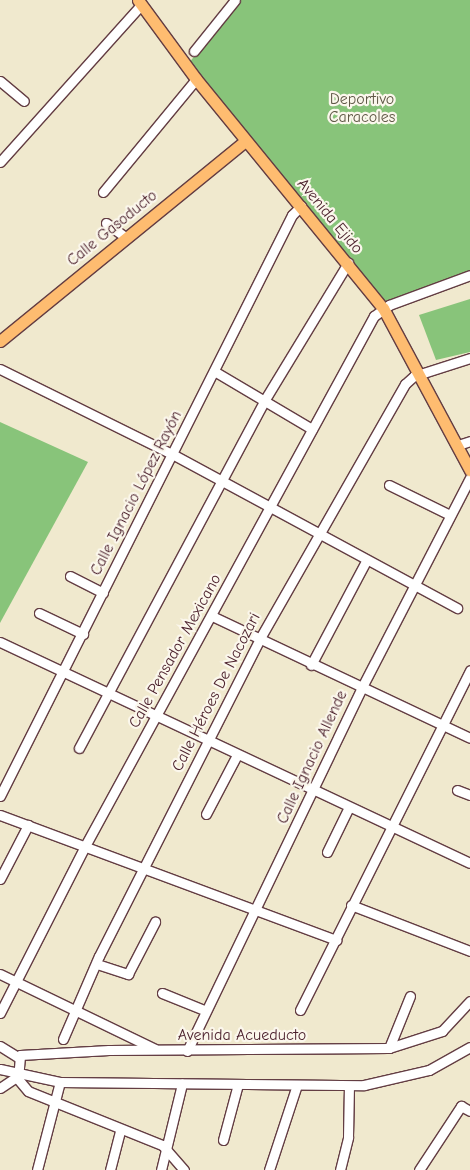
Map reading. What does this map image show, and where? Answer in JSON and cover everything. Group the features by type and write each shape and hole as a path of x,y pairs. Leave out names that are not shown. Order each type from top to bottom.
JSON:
{"main road":[{"name":"Avenida Ejido","path":"140,2 196,79 245,141 348,263 382,308 420,374 470,470"},
{"name":"Calle Gasoducto","path":"0,341 245,141"}],"street":[{"path":"194,51 235,0"},
{"path":"0,162 140,2"},
{"path":"103,192 196,79"},
{"path":"0,81 24,101"},
{"name":"Calle Ignacio López Rayón","path":"0,796 174,455 292,215 301,206"},
{"path":"106,223 125,238"},
{"path":"79,748 105,692 222,482 264,400 348,263"},
{"path":"382,308 470,275"},
{"name":"Calle Pensador Mexicano","path":"0,1013 14,980 85,846 272,508 312,429 382,308"},
{"path":"420,374 470,358"},
{"path":"0,369 174,455 458,608"},
{"path":"214,371 312,429"},
{"name":"Calle Héroes De Nacozari","path":"63,1039 97,964 259,640 318,532 405,384 420,374"},
{"path":"458,445 470,441"},
{"name":"Calle Ignacio Allende","path":"187,1051 204,1010 361,689 470,478"},
{"path":"389,485 450,515"},
{"path":"312,664 366,560"},
{"path":"70,576 103,593"},
{"path":"39,613 83,634"},
{"path":"212,616 361,689 470,738"},
{"path":"0,642 208,742 470,863"},
{"path":"300,1010 337,940 351,906 470,670"},
{"path":"206,814 237,755"},
{"path":"457,790 470,795"},
{"path":"327,852 350,807"},
{"path":"0,815 337,940"},
{"path":"0,879 28,826"},
{"path":"351,906 470,951"},
{"path":"97,964 128,974 155,922"},
{"path":"0,974 158,1050"},
{"path":"162,992 204,1010"},
{"path":"389,1048 410,996"},
{"name":"Avenida Acueducto","path":"19,1058 30,1052 389,1048 442,1031 470,1001"},
{"path":"0,1046 19,1058 18,1076 28,1091 55,1105 166,1149 184,1170"},
{"path":"1,1070 18,1076 60,1082 348,1086 414,1074 470,1047"},
{"path":"0,1088 18,1076"},
{"path":"37,1170 60,1082"},
{"path":"161,1170 182,1084"},
{"path":"223,1140 238,1084"},
{"path":"269,1170 297,1085"},
{"path":"340,1170 348,1137 348,1086"},
{"path":"419,1170 461,1106 470,1111"},
{"path":"110,1170 120,1131"}],"green space":[{"name":"Deportivo Caracoles","path":"238,0 470,0 470,273 379,306 189,63"},
{"path":"470,299 470,352 436,360 419,315"},
{"path":"0,422 88,462 0,623"}]}
